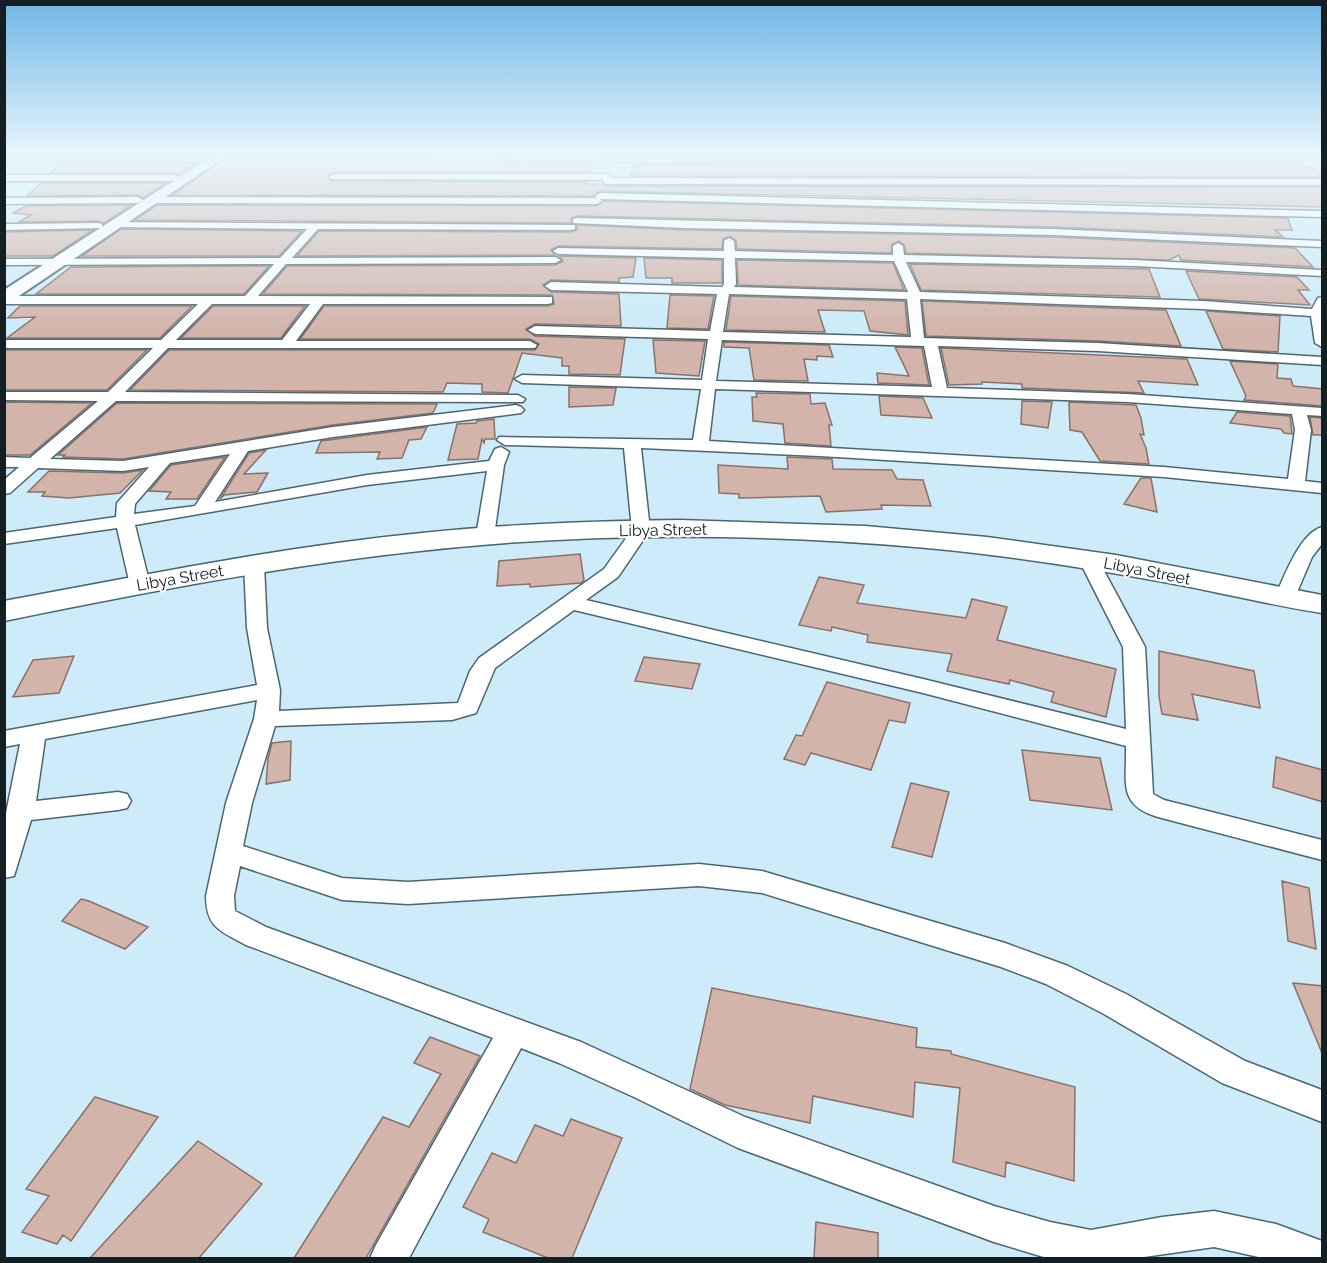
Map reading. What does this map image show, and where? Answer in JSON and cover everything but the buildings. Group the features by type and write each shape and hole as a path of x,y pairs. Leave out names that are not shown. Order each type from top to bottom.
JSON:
{"highway":[{"name":"Libya Street","path":"4,611 254,565 379,546 559,531 712,529 876,537 992,547 1089,560 1323,604"}],"main road":[{"path":"4,299 51,262 125,213"},
{"path":"4,288 51,262"}],"street":[{"path":"4,227 315,226 364,213"},
{"path":"494,213 574,224 728,226 764,213 896,228 1004,213"},
{"path":"485,537 496,465 512,420 526,362 551,286 557,255 574,224 585,213"},
{"path":"894,213 899,259 913,287 915,296 913,306 940,392"},
{"path":"1078,213 1213,239 1323,244"},
{"path":"1145,213 1295,222 1323,214"},
{"path":"296,226 304,218"},
{"path":"1295,222 1304,242 1323,256"},
{"path":"247,301 315,226"},
{"path":"700,445 721,297 730,284 728,226"},
{"path":"1213,239 1225,251"},
{"path":"4,261 283,261 557,255 730,255 1135,263 1323,273"},
{"path":"551,286 1320,307 1323,344"},
{"path":"4,299 319,300 541,315 714,336 1123,348 1323,361"},
{"path":"287,344 319,300"},
{"path":"4,489 112,396 208,301"},
{"path":"4,344 287,344 526,362 708,383 1180,400 1323,412"},
{"path":"4,396 112,396 512,420 632,443 1164,472 1323,488"},
{"path":"1296,485 1303,430 1298,409"},
{"path":"4,462 113,466 164,460 333,432 512,420"},
{"path":"266,719 465,710 470,706 478,678 487,663 611,573 641,530 632,443"},
{"path":"201,510 243,446"},
{"path":"140,585 125,522 126,503 164,460"},
{"path":"4,539 201,510 367,480 496,465"},
{"path":"1285,597 1303,556 1323,533"},
{"path":"1089,560 1134,647 1139,741 1138,791 1146,803 1323,850"},
{"path":"254,565 257,628 268,690 266,719 240,803 220,896 223,918 235,927 514,1031 646,1086 738,1131 994,1224 1091,1254 1162,1235 1214,1229 1276,1243 1319,1258"},
{"path":"571,603 923,686 1139,741"},
{"path":"4,739 268,690"},
{"path":"4,868 21,812 34,733"},
{"path":"21,812 118,801"},
{"path":"229,852 342,889 370,892 408,893 699,875 762,882 994,953 1057,975 1115,1004 1234,1072 1323,1106"},
{"path":"389,1258 514,1031"}]}
